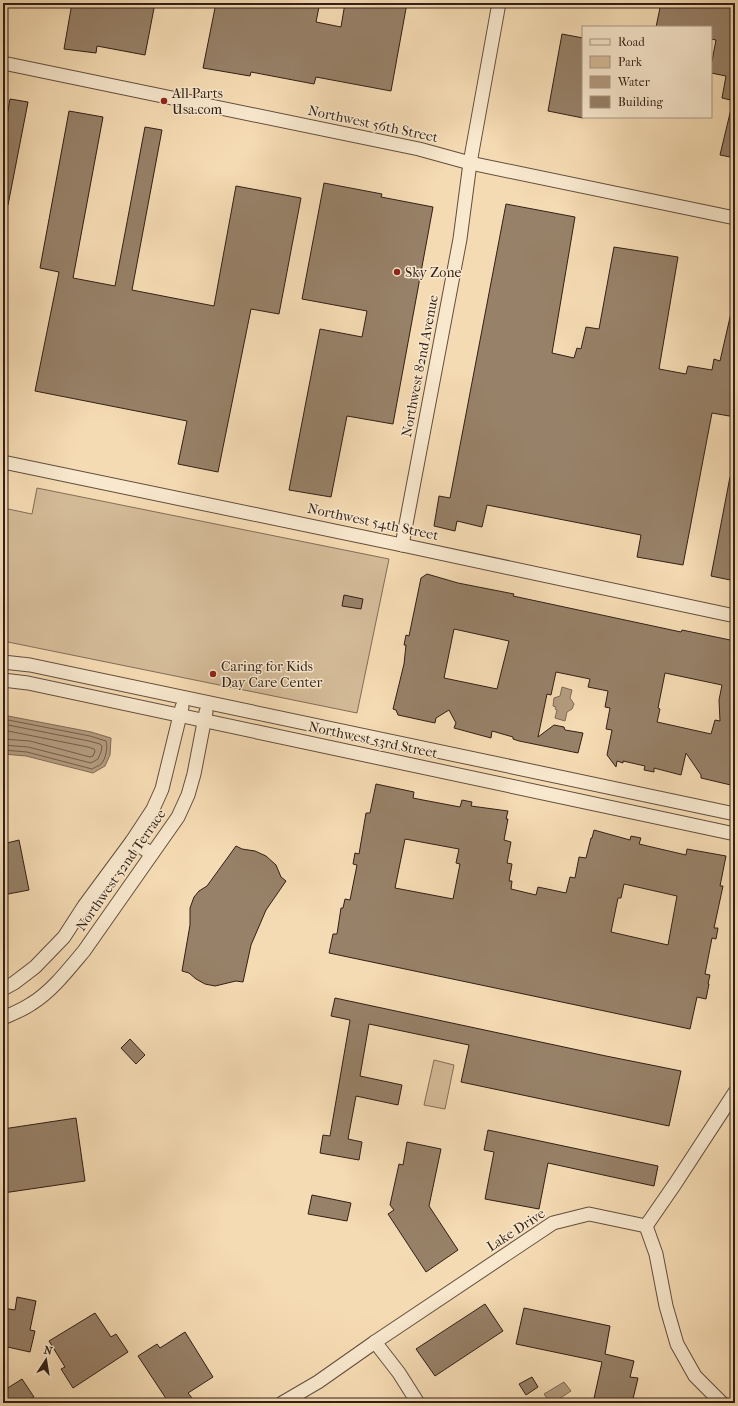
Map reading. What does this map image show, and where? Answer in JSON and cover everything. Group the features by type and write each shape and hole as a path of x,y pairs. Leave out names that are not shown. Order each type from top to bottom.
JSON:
{"street":[{"name":"Northwest 82nd Avenue","path":"402,545 460,239 470,163 499,3"},
{"name":"Northwest 56th Street","path":"3,63 412,148 470,163 735,218"},
{"name":"Northwest 54th Street","path":"3,462 735,616"},
{"name":"Northwest 53rd Street","path":"3,662 30,665 735,814"},
{"name":"Northwest 53rd Street","path":"3,680 28,683 735,834"},
{"name":"Northwest 52nd Terrace","path":"3,989 14,983 35,967 64,937 84,906 132,841 153,809 162,789 184,697"},
{"name":"Northwest 52nd Terrace","path":"3,1018 31,1004 53,986 84,951 178,817 188,795 194,774 208,703"},
{"path":"578,800 582,782"},
{"path":"132,841 152,854"},
{"path":"722,1403 695,1376 677,1344 666,1306 656,1254 646,1226 676,1184 735,1092"},
{"name":"Lake Drive","path":"282,1403 318,1382 375,1342 553,1224 589,1214 646,1226"},
{"path":"375,1342 399,1373 418,1403"}],"green space":[{"path":"37,488 389,559 357,713 3,641 3,508 32,514"},
{"path":"434,1060 454,1065 445,1109 424,1105"}],"water":[{"path":"562,687 572,690 570,698 574,704 572,709 567,712 565,721 555,718 557,710 555,709 556,707 553,706 554,698 560,696"},
{"path":"3,715 91,732 111,738 110,755 105,766 93,773 26,756 3,754"},
{"path":"564,1382 571,1391 553,1403 550,1403 544,1394"}],"building":[{"path":"72,3 155,3 145,55 97,46 96,53 64,49"},
{"path":"216,3 297,3 319,7 316,22 341,27 345,3 407,3 391,91 316,77 314,84 251,72 250,76 203,68"},
{"path":"661,3 735,3 735,101 722,98 726,76 712,73 712,61 716,40 712,39 712,26 656,26"},
{"path":"562,34 582,38 582,118 548,111"},
{"path":"10,99 28,102 8,205 3,204 3,139"},
{"path":"731,109 735,110 735,158 720,155"},
{"path":"69,111 103,117 73,278 115,286 145,127 162,130 132,290 214,306 236,186 301,198 279,314 251,309 218,472 178,464 187,421 35,391 59,272 40,268"},
{"path":"324,183 382,194 381,197 433,207 393,424 347,416 331,497 289,490 320,329 362,337 367,311 302,299"},
{"path":"506,204 575,217 552,353 574,358 577,348 581,349 586,327 599,329 614,247 678,257 659,369 686,374 688,366 712,370 714,359 720,361 731,313 735,313 735,417 712,413 683,565 637,557 641,535 487,505 482,527 457,521 455,531 434,526 439,496 450,498"},
{"path":"730,477 735,477 735,581 711,576"},
{"path":"427,574 458,583 514,594 513,596 681,632 682,630 735,641 735,786 701,778 701,775 686,753 681,775 654,768 654,772 644,770 645,766 623,761 623,763 617,761 616,767 607,755 612,730 606,729 610,708 605,707 608,691 588,687 590,679 556,672 551,695 547,694 538,737 554,725 564,727 565,730 583,733 578,753 519,741 513,739 513,737 492,731 491,738 454,728 456,723 449,710 436,718 435,723 398,715 396,710 393,709 404,664 406,645 404,645 406,635 409,636 421,578","holes":["454,629 509,641 497,689 444,678","665,673 722,685 719,700 720,721 715,720 711,734 657,722 660,709 658,708"]},
{"path":"344,595 363,599 361,609 342,606"},
{"path":"376,784 414,792 413,798 460,807 462,800 472,802 471,806 508,811 504,840 511,842 507,863 512,864 509,881 512,881 511,889 536,895 538,887 566,893 570,877 575,878 579,857 586,858 594,830 630,840 631,836 641,838 639,844 686,855 687,849 726,856 720,886 723,886 714,928 718,928 716,939 712,938 705,974 710,975 706,999 697,997 690,1029 329,953 333,934 337,934 341,908 343,908 345,899 350,900 357,865 353,864 355,853 359,854 366,813 370,813","holes":["405,839 459,849 456,863 460,864 453,899 395,888","624,884 677,896 668,945 611,932 618,898 621,898"]},
{"path":"19,840 29,890 3,895 3,844"},
{"path":"236,846 242,849 255,851 266,856 276,865 281,877 286,881 266,910 251,945 243,982 236,981 215,986 205,984 189,973 182,971 190,925 190,908 194,897 199,891 207,886"},
{"path":"335,998 681,1071 669,1126 461,1082 469,1045 369,1024 360,1076 402,1085 398,1105 356,1096 348,1139 362,1142 359,1160 320,1153 323,1135 330,1136 350,1020 331,1016"},
{"path":"130,1039 145,1055 136,1064 121,1048"},
{"path":"76,1118 85,1181 3,1193 3,1129"},
{"path":"488,1130 658,1166 654,1186 548,1163 539,1209 485,1199 494,1152 484,1150"},
{"path":"407,1142 441,1149 429,1206 458,1250 426,1272 388,1214 394,1210 390,1205 399,1164 403,1165"},
{"path":"312,1195 351,1203 347,1221 308,1214"},
{"path":"17,1297 36,1301 30,1330 35,1331 30,1352 3,1346 3,1308 15,1310"},
{"path":"485,1304 503,1331 435,1376 416,1349"},
{"path":"524,1308 610,1326 605,1354 634,1361 630,1377 638,1378 632,1403 593,1403 602,1362 516,1344"},
{"path":"95,1313 111,1337 116,1334 128,1352 73,1388 61,1369 65,1367 49,1341"},
{"path":"185,1332 213,1377 188,1393 192,1398 185,1403 169,1403 138,1356 157,1344 160,1348"},
{"path":"532,1377 538,1387 526,1395 519,1384"},
{"path":"22,1379 34,1397 30,1399 32,1403 3,1403 3,1391"}],"place":[{"name":"All Parts Usa.com","path":"164,101"},
{"name":"Sky Zone","path":"397,272"},
{"name":"Caring for Kids Day Care Center","path":"213,674"}]}
